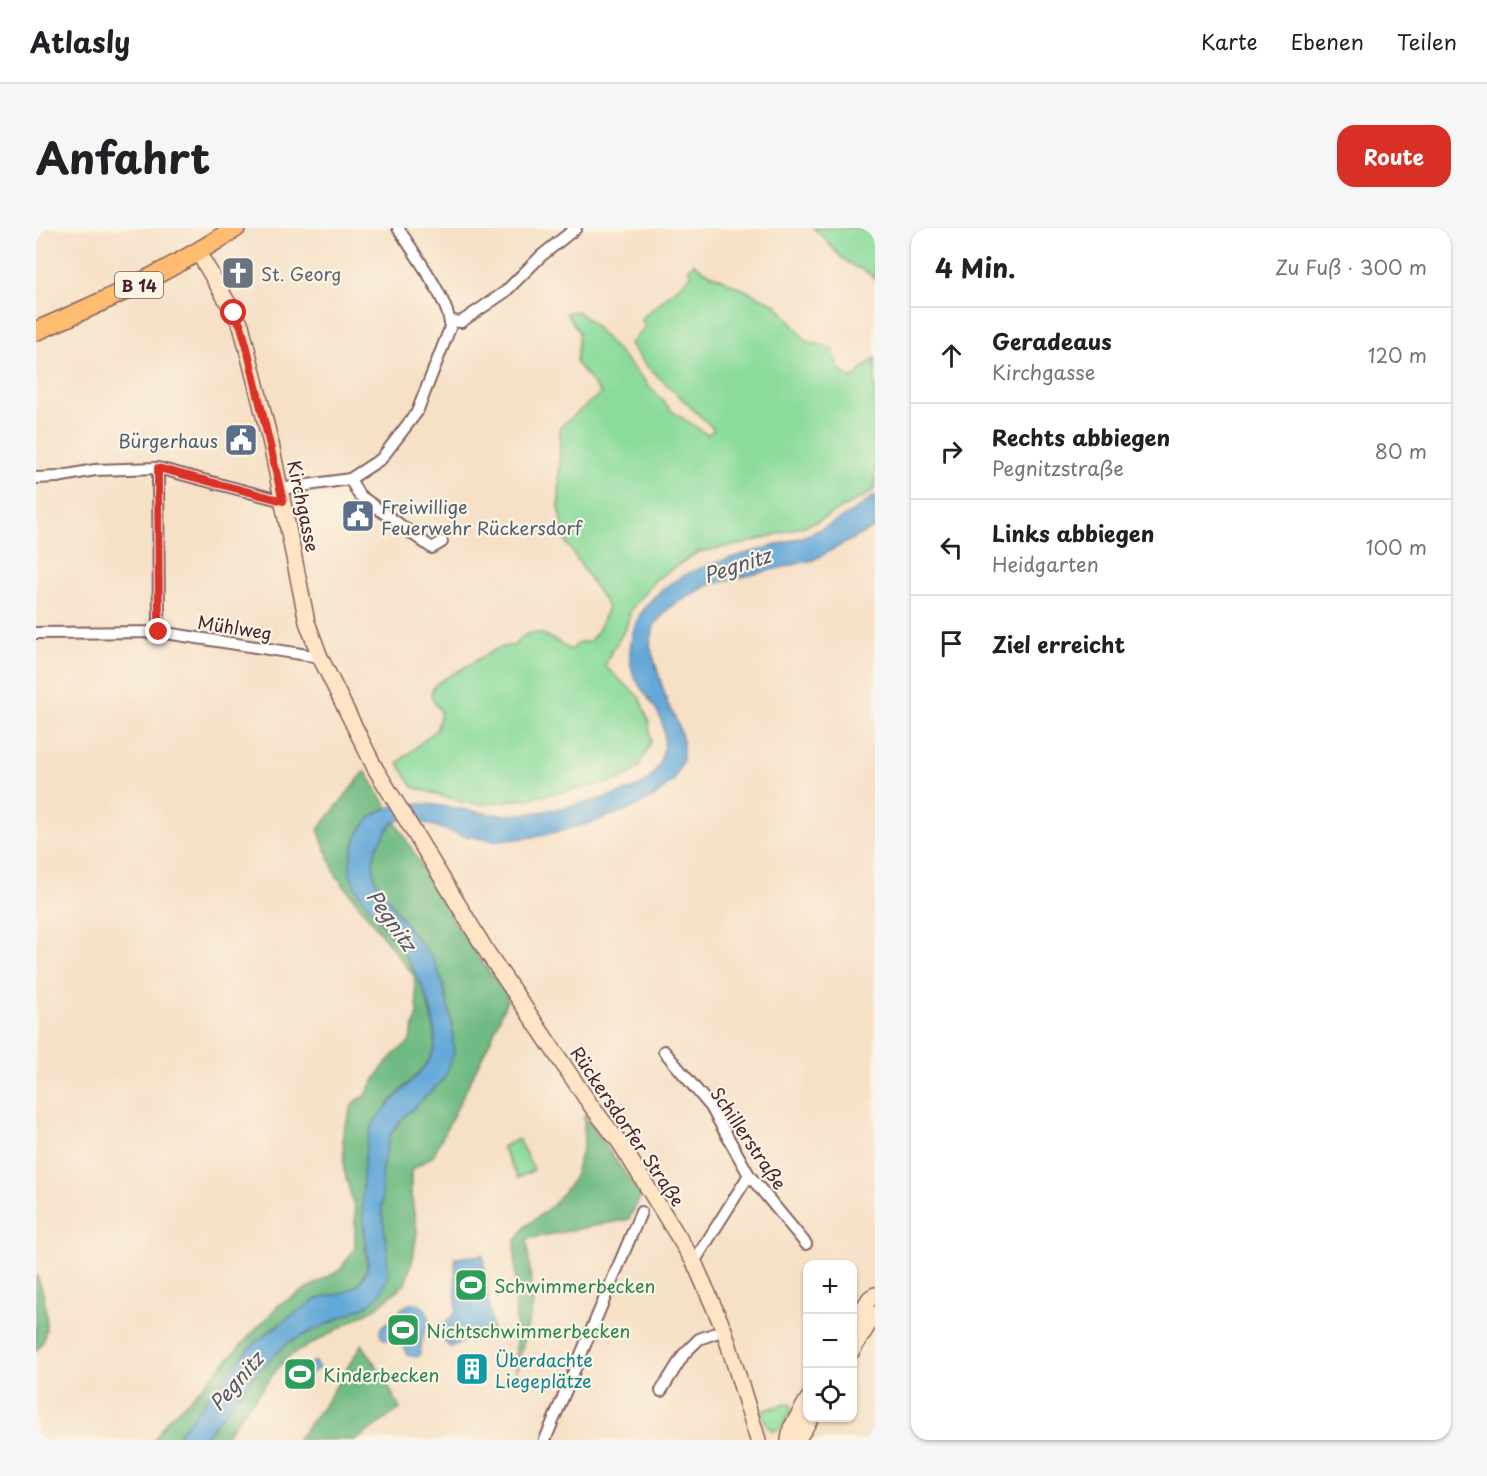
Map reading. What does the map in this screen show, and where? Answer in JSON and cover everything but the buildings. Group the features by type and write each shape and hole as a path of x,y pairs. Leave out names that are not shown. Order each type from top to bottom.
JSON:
{"main road":[{"name":"B 14","path":"36,331 118,295 198,252 236,228"},
{"name":"Kirchgasse","path":"198,252 241,326 282,495 307,622 320,657 375,768 470,924"},
{"name":"Rückersdorfer Straße","path":"470,924 592,1107 620,1143 694,1262 724,1330 759,1440"},
{"path":"857,1318 870,1298 875,1295"},
{"path":"857,1343 875,1314"},
{"path":"790,1440 791,1428 803,1406"},
{"path":"790,1440 801,1434 808,1422"}],"street":[{"path":"36,478 57,477 95,470 158,468 282,495 350,478 381,459 417,412 451,321 440,296 398,228"},
{"path":"451,321 461,322 505,292 541,256 576,228"},
{"path":"158,468 159,632"},
{"path":"350,478 359,495 432,548 442,542"},
{"name":"Mühlweg","path":"36,633 159,632 320,657"},
{"name":"Schillerstraße","path":"664,1051 711,1107 749,1175 806,1244"},
{"path":"694,1262 749,1175"},
{"path":"545,1440 641,1212"},
{"path":"661,1391 684,1354 699,1339 724,1330"}],"green space":[{"path":"813,228 875,228 875,280 867,272 842,258"},
{"path":"694,263 704,271 777,305 807,342 832,348 839,369 852,379 875,358 875,488 869,494 814,523 744,544 698,552 655,580 631,609 626,628 605,666 640,698 649,722 651,742 639,767 628,776 612,782 531,798 486,804 465,803 413,787 398,763 437,729 441,712 431,695 437,683 498,648 515,645 529,633 543,634 571,650 580,642 589,642 598,631 608,607 566,542 559,507 560,427 601,393 576,363 579,332 566,313 577,311 593,324 672,411 708,435 714,429 644,363 630,344 645,327 641,319 692,275 688,270"},
{"path":"365,771 388,808 379,811 361,896 404,954 425,991 434,1030 435,1049 426,1065 387,1105 363,1218 367,1268 358,1285 338,1296 317,1299 270,1330 248,1350 174,1440 154,1440 167,1420 196,1393 280,1304 340,1270 355,1248 355,1210 344,1170 343,1132 353,1103 365,1096 383,1067 396,1052 409,1043 418,1013 414,976 336,875 318,830"},
{"path":"395,821 465,939 508,997 493,1035 433,1156 411,1170 411,1194 417,1231 413,1258 405,1284 376,1308 286,1358 222,1440 202,1440 259,1370 289,1342 368,1305 387,1249 382,1212 382,1168 390,1135 454,1053 452,1024 443,984 433,959 410,931 375,880 373,861 377,847"},
{"path":"584,1115 641,1196 629,1219 527,1239 533,1305 516,1371 515,1242 526,1226 553,1205 573,1180 584,1144"},
{"path":"518,1139 534,1170 518,1178 502,1147"},
{"path":"36,1275 45,1302 46,1325 45,1335 36,1351"},
{"path":"362,1344 385,1379 400,1409 356,1440 297,1440 325,1404"},
{"path":"790,1403 792,1411 783,1425 779,1429 771,1430 761,1411"}],"water":[{"name":"Pegnitz","path":"875,495 875,527 813,560 708,585 670,607 654,625 650,646 667,702 678,724 683,741 683,760 674,780 654,797 630,809 590,823 540,836 499,841 465,836 409,818 395,821 387,830 377,847 373,861 375,880 410,931 433,959 443,984 452,1024 454,1053 444,1079 401,1120 390,1135 382,1168 382,1212 388,1277 380,1295 368,1305 289,1342 259,1370 202,1440 174,1440 251,1347 312,1302 351,1290 363,1279 367,1269 368,1252 363,1214 363,1189 364,1161 369,1136 378,1117 426,1064 435,1044 430,1009 417,976 398,945 353,883 350,866 351,854 362,828 375,814 392,806 431,805 493,814 524,814 592,801 624,792 646,782 653,775 662,756 664,735 659,715 637,682 632,670 630,648 633,632 642,612 657,594 696,570 810,534 844,517"},
{"name":"Schwimmerbecken","path":"483,1255 493,1338 466,1340 450,1347 435,1331 456,1313 455,1258"},
{"name":"Nichtschwimmerbecken","path":"412,1303 424,1308 429,1320 420,1354 417,1357 407,1355 403,1342 397,1339 385,1340 380,1334 382,1326 392,1320 402,1308"},
{"name":"Kinderbecken","path":"314,1361 319,1368 292,1387 289,1375 293,1365 305,1368"}],"place":[{"name":"St. Georg","path":"238,273"},
{"name":"Bürgerhaus","path":"241,440"},
{"name":"Freiwillige Feuerwehr Rückersdorf","path":"358,516"},
{"name":"Schwimmerbecken","path":"471,1285"},
{"name":"Nichtschwimmerbecken","path":"403,1330"},
{"name":"Überdachte Liegeplätze","path":"472,1369"},
{"name":"Kinderbecken","path":"300,1374"}],"route":[{"path":"159,632 158,468 283,501 247,348 241,326 234,313"}]}
